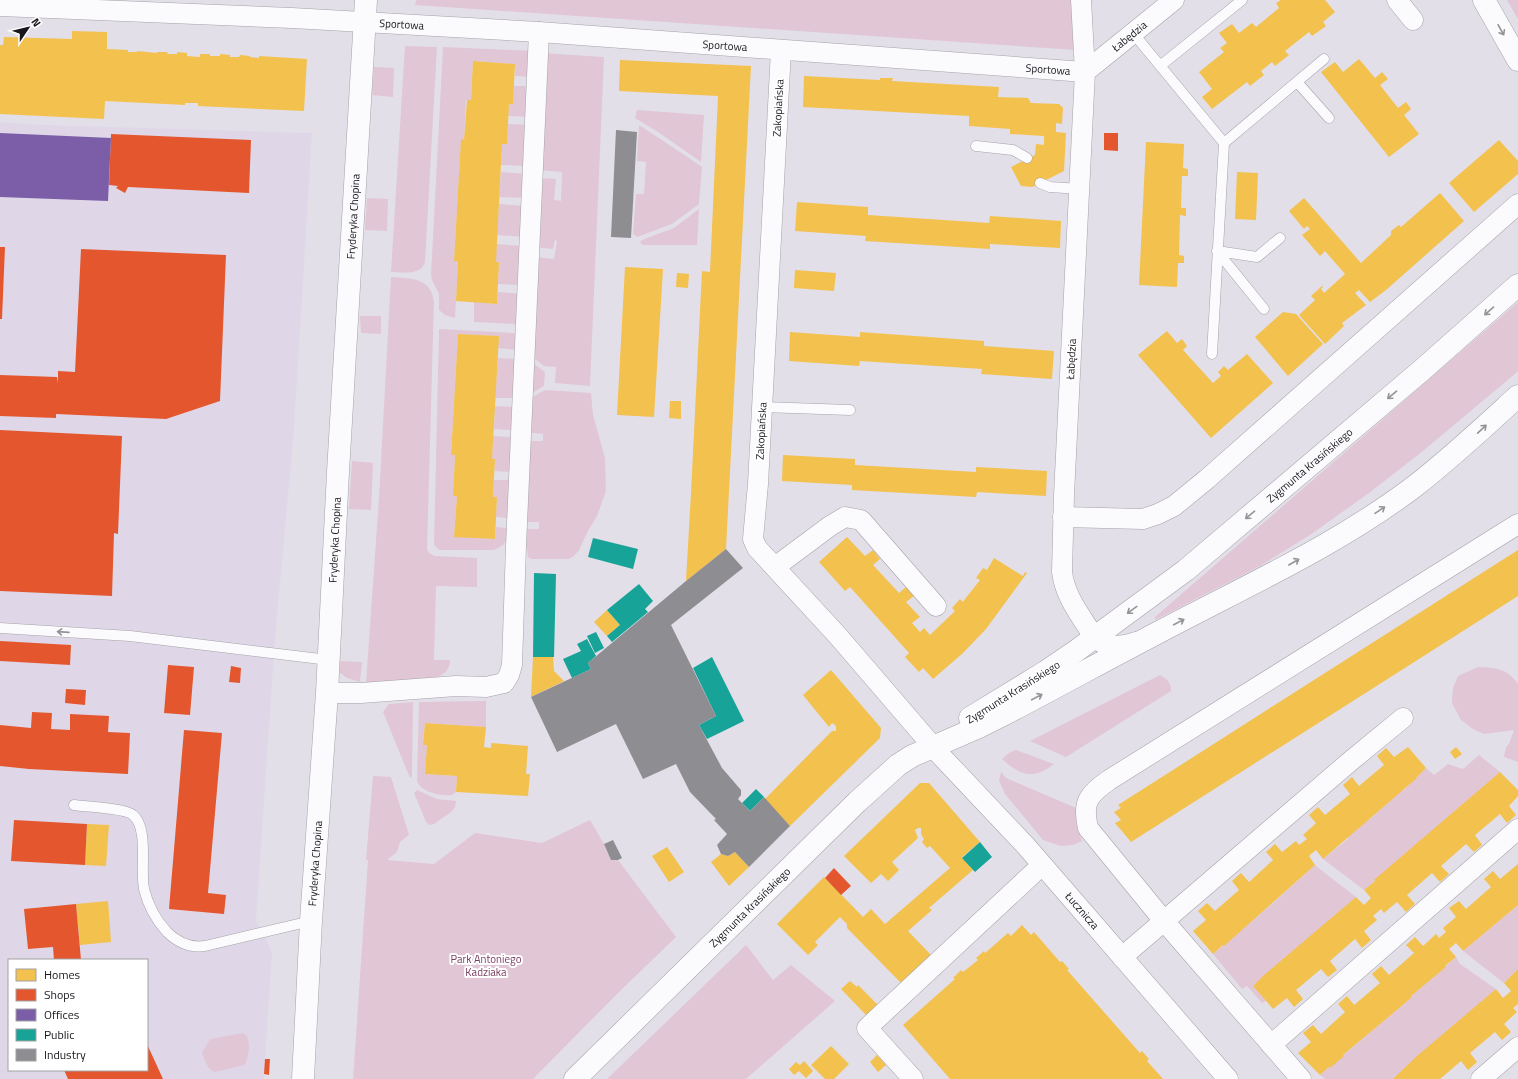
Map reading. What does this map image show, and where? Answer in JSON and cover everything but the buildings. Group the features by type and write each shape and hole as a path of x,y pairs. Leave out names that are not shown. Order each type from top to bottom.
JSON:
{"street":[{"name":"Fryderyka Chopina","path":"303,1079 311,921 329,660 338,472 366,0"},
{"name":"Łabędzia","path":"1081,0 1085,72 1063,517 1062,572 1064,584 1070,599 1094,637"},
{"name":"Łabędzia","path":"1085,72 1174,0"},
{"path":"1397,0 1413,20"},
{"path":"1484,0 1518,60"},
{"name":"Sportowa","path":"0,6 98,5 539,32 1085,72"},
{"path":"327,693 362,693 456,686 486,687 504,683 509,675 512,665 539,32"},
{"name":"Zakopiańska","path":"781,50 762,407 753,539 757,548 838,636 932,746"},
{"path":"1063,517 1143,519 1174,506 1207,479 1518,204"},
{"name":"Zygmunta Krasińskiego","path":"932,746 973,716 1045,672 1186,570 1422,370 1518,285"},
{"name":"Zygmunta Krasińskiego","path":"575,1079 872,788 905,760 932,746 979,727 1070,680 1151,636 1285,568 1353,528 1414,487 1464,446 1518,396"},
{"path":"775,568 830,526 845,517 861,520 936,606"},
{"path":"1301,1079 1164,921 1088,828 1085,814 1086,804 1094,791 1518,524"},
{"name":"Zygmunta Krasińskiego","path":"1094,637 1103,644 1121,646 1151,636"},
{"name":"Zygmunta Krasińskiego","path":"1070,680 1089,661 1093,654 1095,649 1094,637"},
{"path":"1122,957 1403,718"},
{"name":"Łucznicza","path":"932,746 1042,865 1228,1079"},
{"path":"1271,1045 1518,830"},
{"path":"913,1079 867,1028 1042,865"},
{"path":"1481,1079 1518,1047"}],"lane":[{"path":"1160,66 1242,0"},
{"path":"1133,33 1224,143 1212,354"},
{"path":"1224,143 1324,59"},
{"path":"1297,82 1329,118"},
{"path":"976,146 1013,150 1026,158"},
{"path":"1040,183 1050,187 1080,190"},
{"path":"1217,251 1257,257 1280,238"},
{"path":"1217,251 1264,309"},
{"path":"762,407 850,410"},
{"path":"0,628 130,636 329,660"},
{"path":"74,805 127,812 136,817 141,830 142,875 148,901 161,925 179,942 190,946 205,946 311,921"}],"shaded area":[{"path":"0,122 44,125 312,133 294,429 275,639 256,921 272,952 264,1079 0,1079"}],"green space":[{"path":"416,0 1073,0 1076,50 415,5"},
{"path":"1507,0 1518,0 1518,19"},
{"path":"405,46 437,47 425,262 420,269 406,273 391,272"},
{"path":"443,47 534,51 532,77 515,76 515,64 473,61 471,100 466,100 464,140 461,140 454,261 458,261 455,318 445,315 439,310 439,294 431,275"},
{"path":"541,53 604,57 590,386 555,383 556,367 544,366 530,355 535,257 554,259 557,241 555,240 553,249 534,247 539,178 556,179 554,200 561,201 562,172 539,170"},
{"path":"374,67 394,68 393,97 372,95"},
{"path":"514,86 531,86 529,117 508,116 509,104 513,104"},
{"path":"637,110 704,115 701,162 635,118"},
{"path":"508,124 530,125 527,166 501,165 502,144 507,144"},
{"path":"639,125 702,167 699,204 672,224 637,237 633,234 636,194 644,194 646,162 637,161"},
{"path":"501,172 527,174 525,198 499,197"},
{"path":"367,198 388,199 387,231 365,230"},
{"path":"499,204 526,206 523,237 497,235"},
{"path":"699,209 697,245 643,245 640,242 674,228"},
{"path":"496,244 523,246 520,285 498,284 499,262 496,262"},
{"path":"391,277 418,280 424,283 432,293 434,301 427,549 429,553 435,556 477,558 477,587 436,586 434,660 450,660 448,669 445,673 437,677 366,683 379,498"},
{"path":"498,292 521,294 518,324 474,322 474,302 497,304"},
{"path":"1518,302 1518,371 1516,373 1423,451 1369,493 1310,535 1260,566 1155,620 1155,617"},
{"path":"360,316 381,316 381,334 361,333"},
{"path":"439,329 514,333 517,335 517,350 498,348 498,336 458,334 451,455 455,455 453,496 457,496 454,536 495,539 496,527 507,528 507,538 505,542 503,545 494,550 439,550 434,545"},
{"path":"498,358 516,359 515,398 495,398"},
{"path":"529,360 545,372 544,386 527,396"},
{"path":"545,390 591,393 593,415 605,458 606,491 597,516 579,550 569,559 531,559 528,557 527,548 523,545 520,529 539,529 539,522 520,522 525,441 543,441 543,434 525,432 527,400"},
{"path":"495,406 514,407 512,430 494,429"},
{"path":"493,436 512,437 510,472 495,471 495,459 492,459"},
{"path":"352,461 373,463 371,510 349,509"},
{"path":"494,480 510,480 508,518 496,517 497,498 493,497"},
{"path":"340,661 362,662 360,682 347,678 339,672"},
{"path":"1478,667 1501,670 1510,675 1518,684 1518,762 1504,757 1506,747 1509,744 1514,730 1484,734 1473,729 1461,720 1452,703 1453,688 1458,676"},
{"path":"1160,675 1168,681 1171,691 1066,757 1030,741"},
{"path":"486,701 486,727 425,723 423,744 427,745 425,774 457,776 456,792 452,795 443,795 427,791 419,785 417,781 419,702"},
{"path":"413,702 412,776 410,778 383,712 389,704"},
{"path":"1016,750 1054,764 1047,769 1033,774 1021,772 1002,759 1009,753"},
{"path":"1479,755 1500,772 1364,890 1323,859 1349,838 1348,837 1402,790 1403,791 1426,768 1434,775 1448,764 1463,769"},
{"path":"1001,772 1006,778 1076,808 1077,827 1082,841 1073,845 1061,846 1043,840 1005,794 999,781"},
{"name":"Park Antoniego Kadziaka","path":"373,776 391,777 409,835 400,842 397,852 387,860 434,864 475,833 542,843 590,820 604,844 611,860 618,860 676,937 533,1079 353,1079 368,860 366,860"},
{"path":"417,790 437,799 456,801 455,807 451,812 434,824 429,825 426,822 414,793"},
{"path":"1315,865 1356,897 1253,986 1266,1001 1262,1003 1247,986 1242,989 1213,954"},
{"path":"1518,905 1518,969 1504,983 1463,951"},
{"path":"746,945 773,980 791,965 835,1001 746,1079 607,1079"},
{"path":"1456,957 1460,964 1496,989 1393,1079 1325,1079 1320,1075 1412,997 1411,996"},
{"path":"243,1033 248,1038 249,1042 249,1050 244,1065 215,1072 212,1071 202,1053 210,1039"}]}
